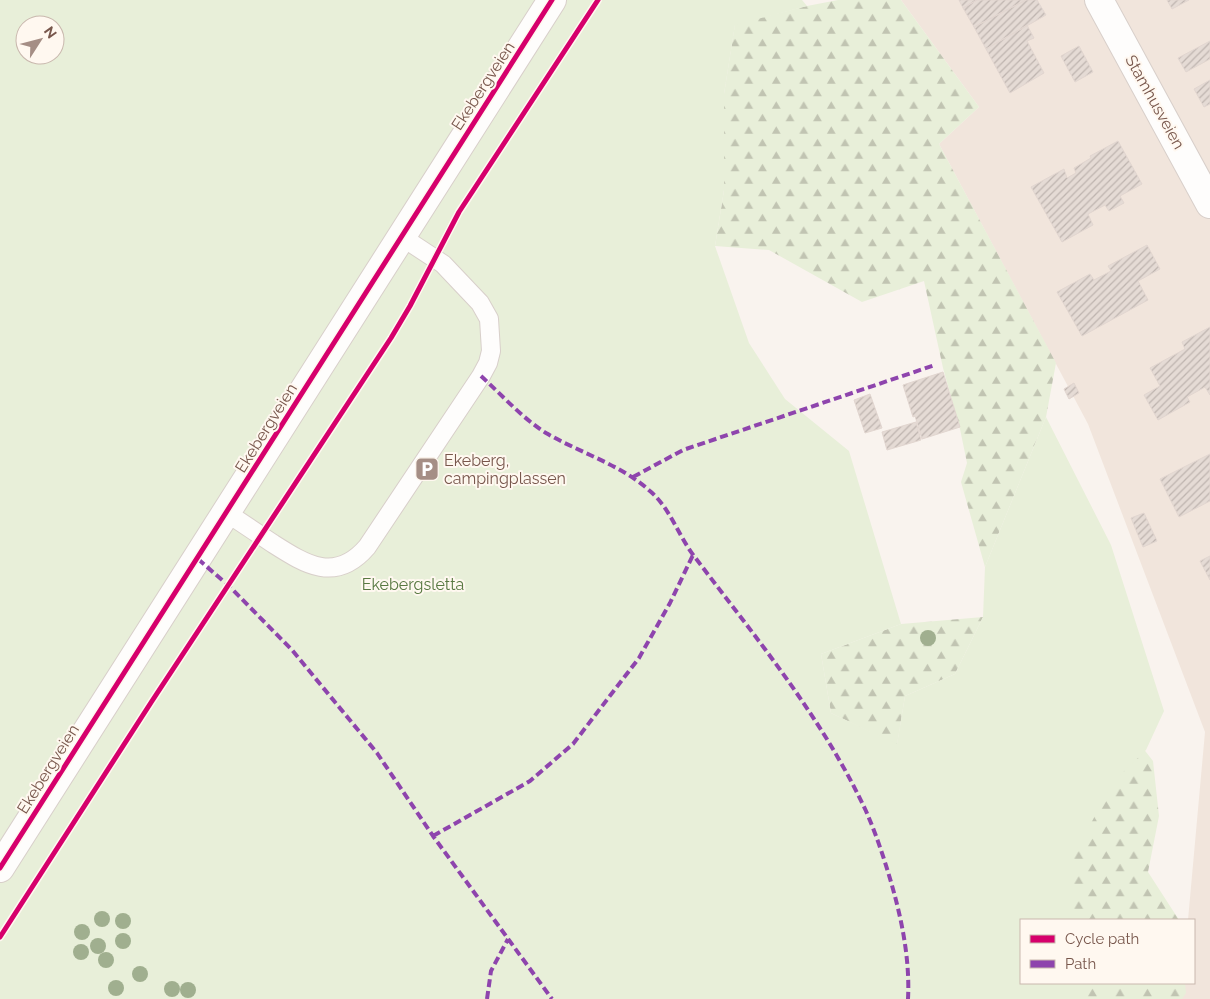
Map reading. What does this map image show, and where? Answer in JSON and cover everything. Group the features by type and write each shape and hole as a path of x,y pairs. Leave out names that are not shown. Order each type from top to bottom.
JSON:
{"street":[{"name":"Ekebergveien","path":"0,868 552,0"},
{"name":"Stamhusveien","path":"1099,0 1210,204"}],"lane":[{"path":"227,513 308,564 324,568 348,563 358,557 367,547 481,376 492,351 489,319 480,303 443,264 402,236"}],"shaded area":[{"path":"901,0 1210,0 1210,999 1180,999 1182,984 1195,984 1195,919 1188,919 1205,732 1088,424 939,144 979,107"}],"green space":[{"name":"Ekebergsletta","path":"0,0 802,0 807,6 735,25 724,94 724,190 715,246 749,343 785,399 849,451 901,624 821,654 831,713 897,744 905,696 955,674 983,617 985,567 1046,417 1111,545 1164,711 1146,750 1114,781 1072,858 1072,919 1020,919 1020,984 1074,984 1075,999 0,999"},
{"path":"838,0 901,0 979,107 939,144 1056,363 1046,417 985,567 961,482 967,463 960,429 943,368 924,281 862,302 769,250 715,246 724,190 724,94 735,24"},
{"path":"983,617 955,674 905,696 897,745 831,713 821,654 901,624"},
{"path":"1139,743 1153,761 1159,816 1148,872 1178,919 1070,919 1068,852 1074,804"},
{"path":"1071,984 1185,984 1186,993 1182,999 1072,999"}],"building":[{"path":"959,0 977,0 963,8"},
{"path":"977,0 1026,0 974,27 963,8"},
{"path":"1026,0 1037,0 1046,15 986,49 974,27"},
{"path":"1167,0 1189,0 1172,9"},
{"path":"1027,25 1034,38 1027,41 1044,73 1010,93 986,49"},
{"path":"1210,41 1210,59 1186,72 1178,58"},
{"path":"1079,46 1093,72 1075,82 1061,56"},
{"path":"1210,80 1210,104 1204,107 1194,89"},
{"path":"1118,141 1142,184 1120,196 1124,203 1109,211 1105,205 1088,214 1093,225 1062,242 1031,187 1064,169 1067,178 1076,173 1074,168 1091,158 1090,156"},
{"path":"1147,245 1160,269 1138,281 1148,300 1082,336 1057,292 1090,274 1094,280 1111,271 1108,266"},
{"path":"1210,327 1210,395 1205,387 1187,397 1190,402 1158,420 1144,395 1160,386 1150,368 1185,349 1182,342"},
{"path":"943,372 960,427 922,439 903,385"},
{"path":"1074,383 1079,393 1069,399 1064,389"},
{"path":"870,394 882,428 865,433 854,400"},
{"path":"916,422 921,440 887,450 882,432"},
{"path":"1210,454 1210,501 1179,517 1160,479"},
{"path":"1144,513 1157,541 1143,547 1131,518"},
{"path":"1210,556 1210,580 1200,561"}],"marked path":[{"path":"633,477 683,450 935,365"},
{"path":"481,376 537,427 626,473 657,498 694,556 809,711 849,776 880,846 902,925 908,970 908,999"},
{"path":"433,836 530,781 573,744 639,658 670,603 693,555"},
{"path":"198,559 229,586 292,650 377,753 433,836 552,999"},
{"path":"487,999 491,971 508,939"}],"cycle path":[{"path":"0,868 552,0"},
{"path":"0,937 152,701 391,338 410,306 459,212 598,0"}],"place":[{"name":"Ekeberg, campingplassen","path":"427,469"}]}
